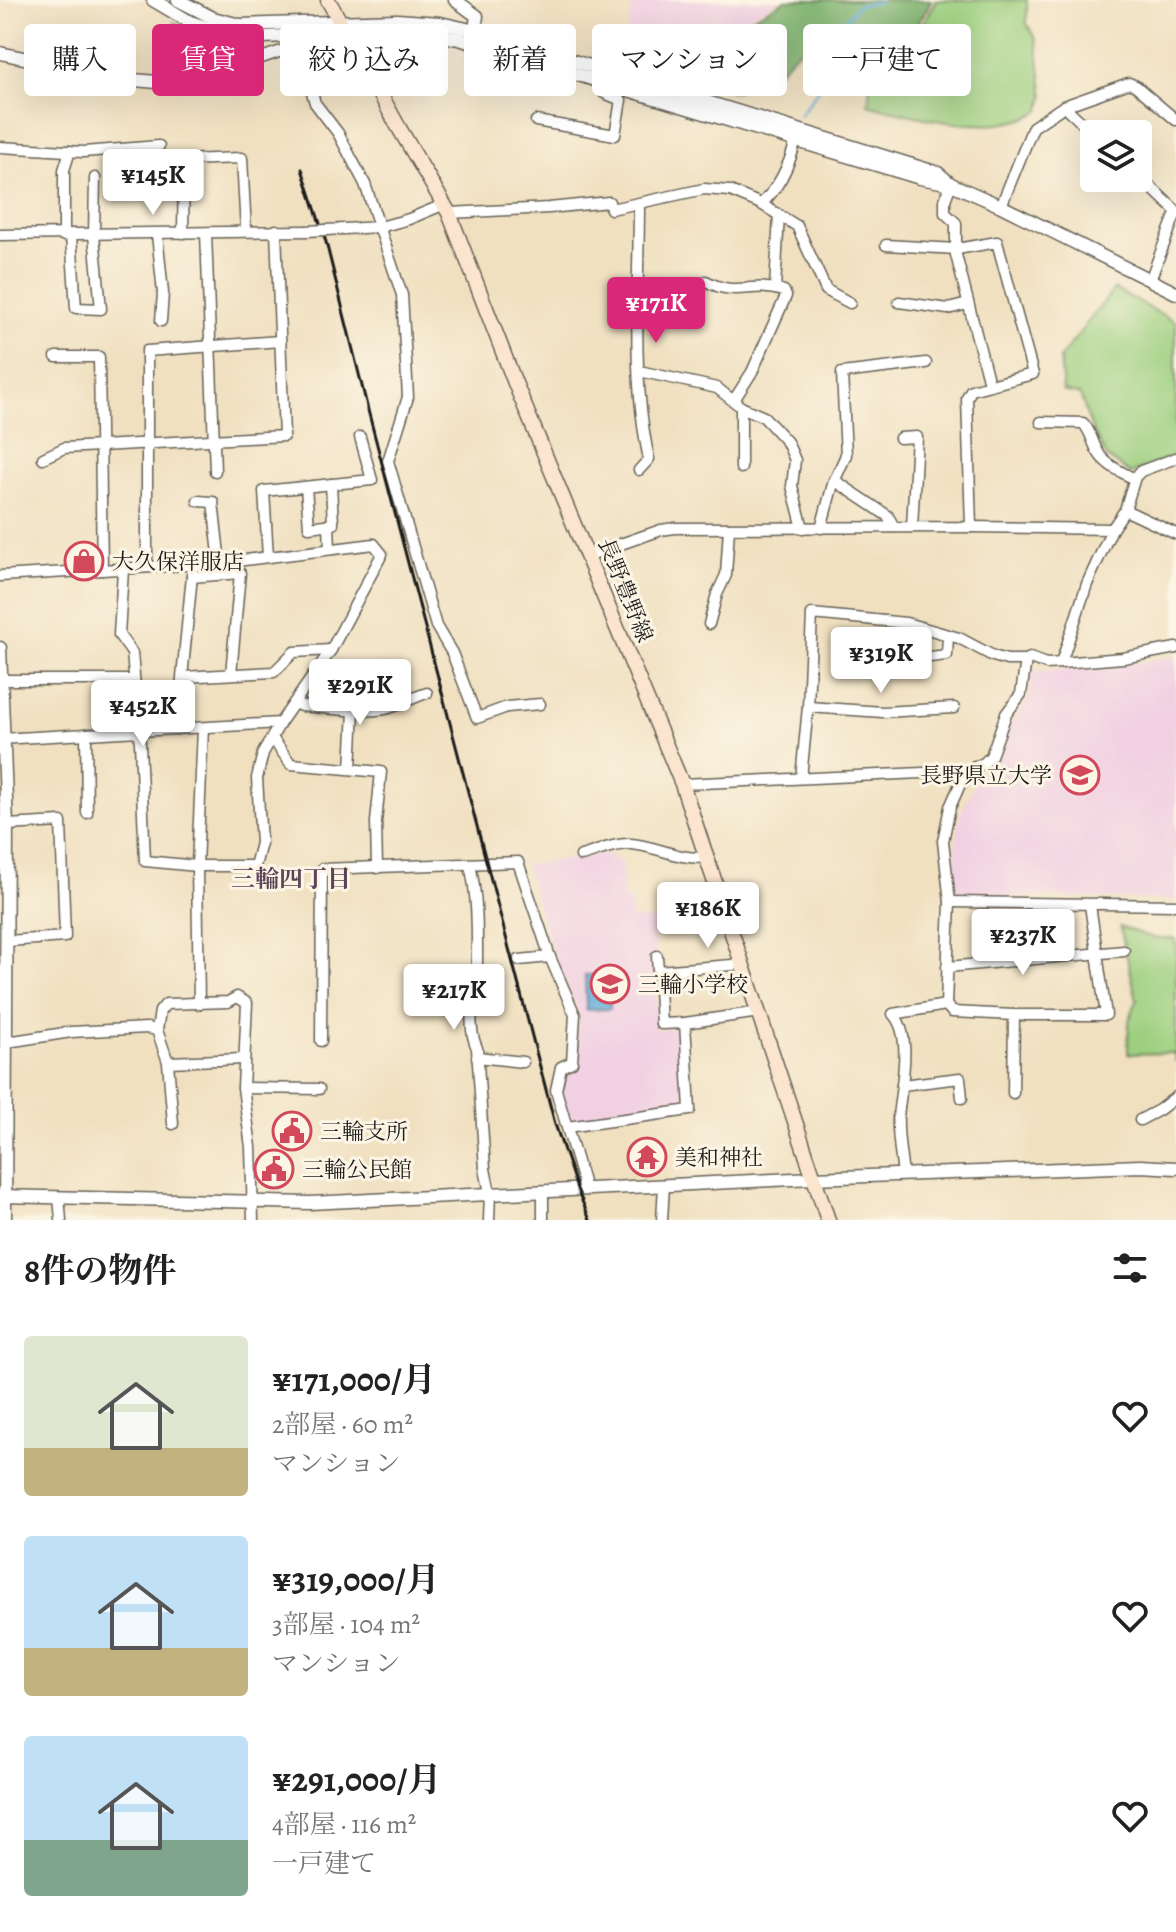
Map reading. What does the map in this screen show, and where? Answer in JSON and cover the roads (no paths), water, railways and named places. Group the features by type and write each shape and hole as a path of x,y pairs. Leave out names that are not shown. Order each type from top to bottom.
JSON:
{"main road":[{"name":"長野豊野線","path":"328,0 340,24"},
{"name":"長野豊野線","path":"382,96 447,208 517,388 682,784 828,1220"}],"street":[{"path":"153,0 190,22 201,24"},
{"path":"178,0 225,24"},
{"path":"455,0 477,16 476,24"},
{"path":"0,53 122,79 152,82"},
{"path":"576,66 938,173 951,184 1176,293"},
{"path":"1001,206 1033,127 1064,106 1129,83 1176,120"},
{"path":"313,96 348,149 365,184 402,295 408,397 388,461 436,626 452,653 477,718 507,707 540,704"},
{"path":"536,121 615,135 621,100 611,96"},
{"path":"649,96 935,183 951,184"},
{"path":"1064,106 1080,121"},
{"path":"761,204 770,196 791,159 796,140"},
{"path":"0,147 70,151 159,146"},
{"path":"70,151 64,170 67,236 76,308 101,309 94,235 95,178"},
{"path":"183,233 184,160 242,158 246,231"},
{"path":"951,184 945,200 945,213 956,223 956,255 989,384"},
{"path":"0,235 306,231 380,227 447,208 549,208 609,202 611,209 704,189 730,191 761,204 797,226 826,290 850,303"},
{"path":"1150,280 1176,212 1152,189"},
{"path":"639,204 639,371 642,428 649,459 639,470"},
{"path":"775,289 779,215"},
{"path":"43,458 64,448 284,436 276,230"},
{"path":"206,233 215,471"},
{"path":"157,234 163,293 161,321"},
{"path":"886,245 957,249 997,242 1033,374 971,390 967,398 971,527"},
{"path":"706,281 728,290 749,287 775,289 784,291 786,296 738,403 741,468"},
{"path":"899,302 948,309 968,304"},
{"path":"147,567 147,351 280,341"},
{"path":"56,357 99,357 102,570"},
{"path":"821,528 834,480 846,455 842,373 926,363"},
{"path":"639,371 717,388 764,417 787,442 795,460 792,486 803,528"},
{"path":"1041,422 1083,423 1099,455 1115,469 1134,479"},
{"path":"268,557 264,491 372,480 360,437"},
{"path":"900,438 917,437 912,527"},
{"path":"1061,663 1087,584 1112,529 1125,510 1134,479 1141,471 1176,458"},
{"path":"834,480 888,516 894,527"},
{"path":"306,487 309,527 329,525 333,524 331,484"},
{"path":"198,501 213,502 220,563"},
{"path":"1125,510 1176,534"},
{"path":"329,525 330,549"},
{"path":"589,555 661,530 894,527 1112,529"},
{"path":"709,624 726,575 729,528"},
{"path":"0,576 220,563 374,544 382,554 331,650 263,753 257,778 261,843 255,866 197,866 145,861 132,653 119,635 123,570"},
{"path":"177,729 193,565"},
{"path":"192,577 240,573 231,674"},
{"path":"801,778 812,614 906,623 959,638 993,656 1007,660 1030,658 1046,664 1123,658 1176,648"},
{"path":"896,661 947,655 948,635"},
{"path":"0,648 7,825 4,901 7,1042 2,1196 5,1220"},
{"path":"183,677 274,672 294,652 331,650"},
{"path":"682,784 966,771 984,763 991,756 1006,714 1021,694 1026,660"},
{"path":"2,680 134,680"},
{"path":"294,703 354,710 388,709 427,693"},
{"path":"808,707 883,712 954,708"},
{"path":"351,769 354,710"},
{"path":"3,738 280,723"},
{"path":"199,1004 197,866 203,728"},
{"path":"86,734 87,813"},
{"path":"272,738 291,764 381,772 376,822 377,868"},
{"path":"966,771 950,807 943,841 950,902 946,1005 952,1012 1106,1015 1090,905"},
{"path":"7,825 61,822 65,937 7,941"},
{"path":"581,856 617,845 634,844 690,858 708,857"},
{"path":"321,1041 322,869 518,862 550,957 575,1015 572,1062 561,1067 556,1090 585,1189"},
{"path":"470,865 475,888 477,968 471,1035 477,1048 485,1169 490,1193 489,1220"},
{"path":"950,902 1176,905"},
{"path":"947,967 1124,951"},
{"path":"657,956 661,1024 759,1012"},
{"path":"519,960 550,957"},
{"path":"658,971 744,964"},
{"path":"173,1124 168,1062 157,1030 160,1011 166,1004 228,1002 237,997 247,1003 243,1088 251,1147 253,1220"},
{"path":"903,1175 898,1121 905,1053 898,1019 893,1014 946,1005"},
{"path":"1013,1093 1014,1015"},
{"path":"567,1127 690,1110 685,1023"},
{"path":"7,1042 71,1032 157,1030"},
{"path":"477,1057 523,1062"},
{"path":"168,1062 244,1059"},
{"path":"902,1085 960,1078 962,1098"},
{"path":"243,1088 319,1089"},
{"path":"1140,1120 1176,1097"},
{"path":"2,1196 310,1203 813,1178 1140,1166 1176,1168"},
{"path":"662,1220 664,1185"},
{"path":"543,1191 543,1220"},
{"path":"59,1197 61,1220"}],"water":[{"path":"609,974 610,1009 586,1010 585,975"}],"waterway":[{"path":"800,115 820,87 826,62 841,47 843,23 858,5 880,0"}],"railway":[{"path":"302,169 326,242 555,1124 590,1220"}],"place":[{"name":"大久保洋服店","path":"84,561"},
{"name":"長野県立大学","path":"1080,775"},
{"name":"三輪小学校","path":"610,984"},
{"name":"三輪支所","path":"292,1131"},
{"name":"美和神社","path":"647,1157"},
{"name":"三輪公民館","path":"274,1169"}],"district":[{"name":"三輪四丁目","path":"291,879"}]}
